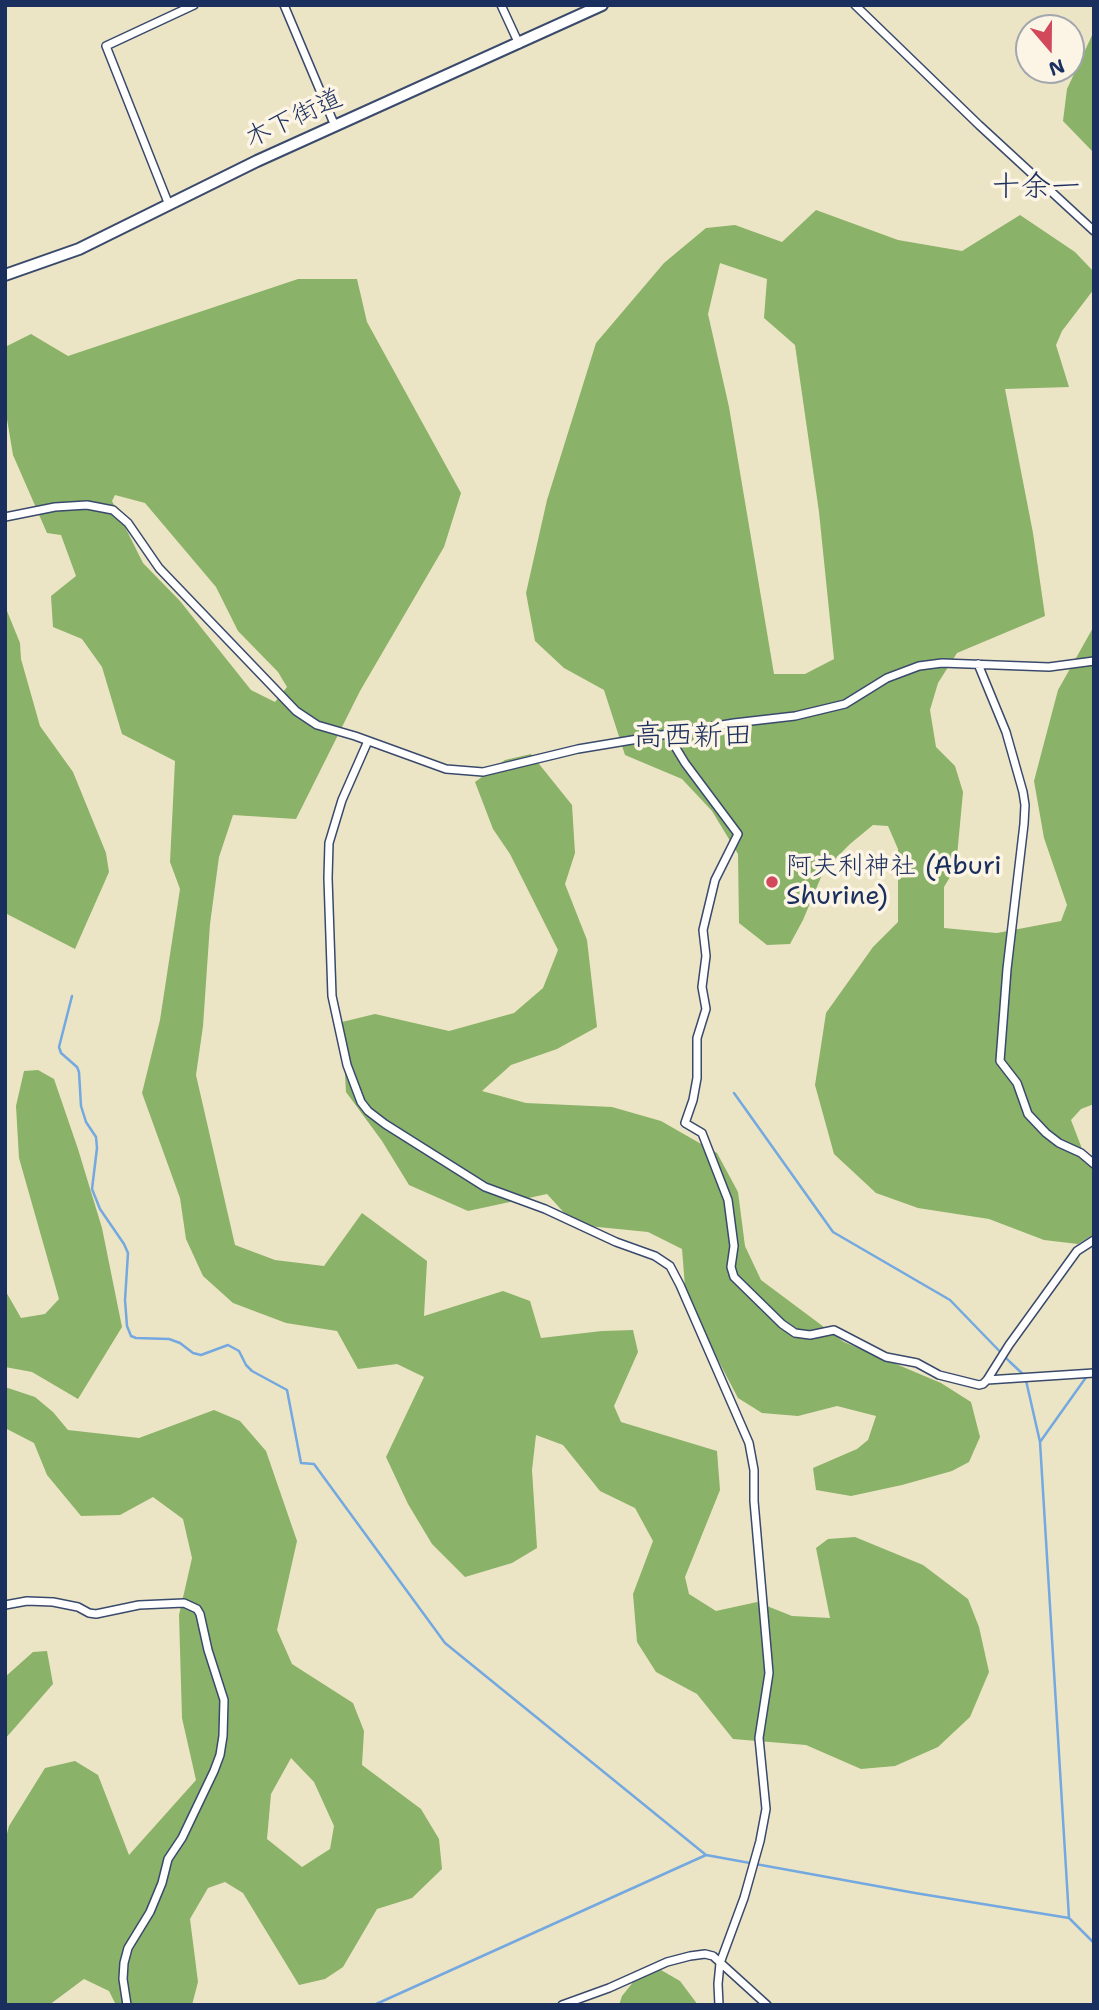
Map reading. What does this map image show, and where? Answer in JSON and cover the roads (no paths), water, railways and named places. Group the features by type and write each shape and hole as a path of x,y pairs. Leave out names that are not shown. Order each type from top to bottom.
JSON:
{"main road":[{"name":"木下街道","path":"5,275 79,249 257,161 602,5"}],"street":[{"path":"169,205 106,46 194,5"},
{"path":"284,5 335,126"},
{"path":"501,5 519,44"},
{"path":"855,5 1094,231"},
{"path":"5,517 55,507 87,505 113,510 128,523 159,568 296,711 317,725 446,769 483,772 578,749 734,723 795,716 845,704 887,678 919,666 942,663 1049,667 1094,662"},
{"path":"978,664 1006,732 1025,805 1000,1061 1017,1083 1028,1114 1059,1143 1082,1153 1094,1164"},
{"path":"668,735 685,764 738,834 715,880 704,930 706,956 702,987 706,1009 697,1038 697,1078 693,1100 685,1123 702,1133 728,1200 734,1246 731,1267 734,1277 782,1324 795,1333 810,1335 834,1330 886,1357 917,1363 939,1375 979,1385 987,1380 1077,1251 1094,1240"},
{"path":"368,741 342,800 329,843 328,878 332,996 347,1065 360,1102 368,1111 485,1187 545,1209 616,1242 655,1256 670,1266 749,1443 754,1470 755,1514 769,1673 759,1738 766,1809 744,1898 719,1963 719,2005"},
{"path":"987,1380 1094,1373"},
{"path":"5,1605 27,1601 53,1602 96,1614 139,1605 184,1603 197,1609 200,1614 224,1700 220,1755 182,1838 167,1859 162,1883 150,1912 128,1948 123,1979 127,2005"},
{"path":"562,2005 677,1959 705,1954 713,1956 767,2005"}],"waterway":[{"path":"72,996 59,1047 61,1053 77,1067 81,1106 86,1122 96,1137 92,1189 100,1209 128,1253 125,1300 127,1326 131,1336 169,1339 201,1355 228,1345 239,1351 252,1371 287,1390 301,1463 314,1464 445,1643 706,1855 1069,1918 1094,1943"},
{"path":"734,1093 833,1232 950,1300 1025,1376 1040,1442 1069,1918"},
{"path":"1040,1442 1087,1376"},
{"path":"374,2005 706,1855"}],"place":[{"name":"阿夫利神社 (Aburi Shurine)","path":"772,882"}],"district":[{"name":"十余一","path":"1036,188"},
{"name":"高西新田","path":"693,737"}]}
